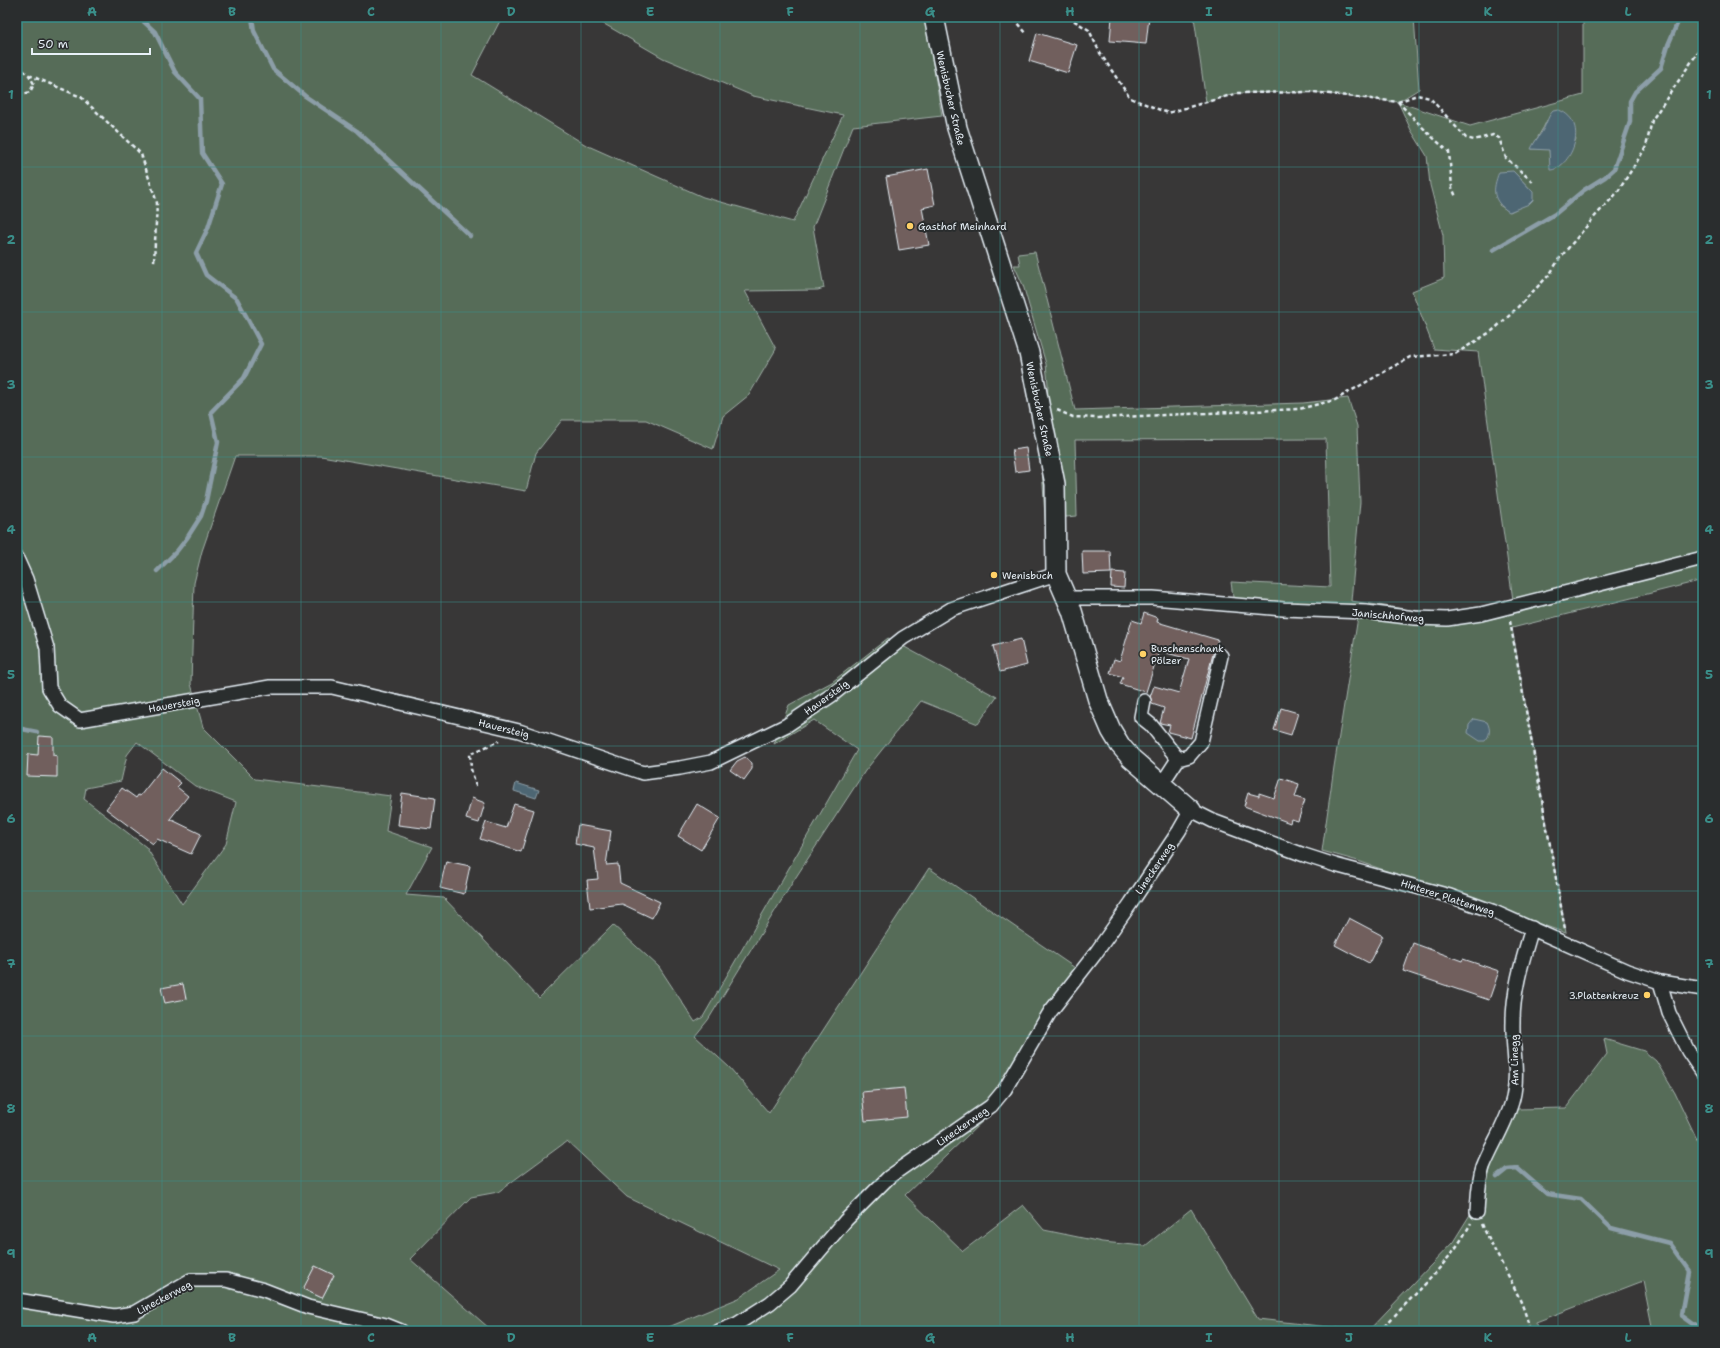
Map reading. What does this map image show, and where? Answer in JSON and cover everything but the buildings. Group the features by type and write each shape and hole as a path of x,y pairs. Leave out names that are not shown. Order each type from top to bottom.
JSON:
{"street":[{"name":"Wenisbucher Straße","path":"934,17 957,128 1029,353 1055,484 1056,574 1072,611 1098,700 1111,730 1120,745 1131,758 1191,810"},
{"name":"Janischhofweg","path":"1067,598 1153,598 1283,609 1366,612 1415,618 1447,619 1508,608 1703,558"},
{"name":"Hauersteig","path":"17,559 26,579 47,648 49,688 60,706 80,720 270,687 332,688 520,731 643,773 710,762 787,725 832,695 903,638 951,609 1056,574"},
{"path":"1161,785 1178,759 1189,756 1201,742 1221,656"},
{"path":"1144,701 1142,717 1178,759"},
{"name":"Hinterer Plattenweg","path":"1191,810 1213,821 1335,866 1450,896 1492,911 1627,971 1660,982 1703,989"},
{"name":"Lineckerweg","path":"719,1331 737,1324 770,1303 790,1286 846,1220 889,1177 991,1106 1005,1089 1050,1012 1122,916 1179,831 1191,810"},
{"name":"Am Linegg","path":"1477,1212 1478,1187 1483,1168 1504,1125 1513,1098 1516,1082 1513,1023 1515,993 1532,928"},
{"path":"1660,982 1669,1013 1688,1051 1703,1073"},
{"name":"Lineckerweg","path":"17,1300 114,1316 134,1313 191,1280 226,1280 264,1290 308,1307 386,1325 401,1331"}],"path":[{"path":"1017,17 1018,23 1026,33"},
{"path":"1068,17 1089,30 1100,53 1130,98 1168,113 1238,93 1313,92 1398,102 1417,95 1430,98 1466,138 1474,140 1494,135 1499,138 1506,158 1534,183"},
{"path":"1038,400 1073,417 1098,418 1299,409 1335,400 1410,357 1455,354 1492,331 1510,315 1550,274 1559,259 1617,193 1646,148 1652,120 1696,55 1703,40"},
{"path":"17,66 29,74 81,97 141,154 157,203 154,262"},
{"path":"17,96 30,92 34,84 29,74"},
{"path":"1398,102 1449,152 1452,187 1456,197"},
{"path":"1508,608 1566,933 1565,943"},
{"path":"476,786 471,769 470,754 520,731"},
{"path":"1380,1331 1442,1266 1463,1238 1477,1212"},
{"path":"1477,1212 1516,1291 1528,1320 1530,1331"}],"green space":[{"path":"17,17 502,17 472,75 586,145 703,197 793,222 843,115 753,96 663,58 592,17 925,17 942,116 853,126 813,227 824,288 818,290 745,291 776,349 749,395 723,416 713,449 646,420 562,420 536,453 526,491 321,456 235,456 202,551 194,583 191,684 203,727 255,779 391,796 386,831 432,847 406,895 444,898 539,998 613,925 659,967 695,1022 703,1017 857,750 814,720 774,744 789,705 832,682 888,638 997,697 978,724 921,701 865,771 794,880 708,1020 695,1036 729,1067 769,1113 929,868 1081,972 1054,1016 1011,1094 905,1195 963,1251 1023,1205 1044,1230 1102,1242 1145,1246 1191,1209 1258,1319 1363,1331 659,1331 739,1298 779,1270 627,1197 567,1141 498,1192 471,1197 410,1259 489,1328 511,1331 56,1331 49,1329 47,1331 17,1331","holes":["137,742 195,786 236,802 226,844 182,904 146,847 84,799 86,788 121,781 127,755","315,1266 334,1275 322,1298 304,1289"]},
{"path":"1194,17 1414,17 1419,89 1398,102 1313,92 1238,93 1206,102"},
{"path":"1583,17 1703,17 1703,580 1512,628 1566,933 1358,861 1322,851 1358,617 1234,605 1231,582 1330,587 1326,439 1075,440 1077,516 1066,517 1047,550 1042,468 1032,413 1047,409 1048,384 1046,364 1023,285 1014,265 1020,265 1018,254 1035,252 1075,410 1303,403 1348,398 1357,426 1360,502 1351,601 1445,615 1513,600 1478,352 1434,349 1412,291 1444,278 1443,235 1430,185 1427,156 1411,130 1398,102 1470,126 1583,95","holes":["1547,120 1576,139 1569,154 1561,165 1550,159 1549,149 1532,149","1513,171 1533,192 1516,209 1510,212 1499,205"]},
{"path":"1604,1039 1644,1051 1656,1061 1675,1093 1703,1152 1703,1331 1653,1331 1643,1281 1536,1322 1537,1331 1368,1331 1453,1242 1486,1189 1492,1160 1516,1109 1566,1108 1607,1054"}],"water":[{"path":"1559,110 1569,116 1574,125 1576,135 1570,154 1557,168 1550,170 1549,150 1531,149 1551,113"},
{"path":"1513,171 1533,192 1533,200 1529,204 1509,212 1499,203 1495,195 1495,185 1499,172"},
{"path":"1474,719 1487,722 1489,732 1485,741 1480,741 1468,733 1469,725"},
{"path":"516,783 539,790 536,798 514,791"}],"waterway":[{"path":"139,17 155,32 175,72 200,99 202,153 222,184 208,228 196,253 206,275 237,299 261,344 244,378 211,412 218,442 206,501 201,516 177,551 157,571"},
{"path":"252,17 254,31 273,69 305,96 357,131 470,236"},
{"path":"1493,250 1555,214 1584,190 1605,177 1614,169 1630,122 1630,101 1635,92 1661,68 1668,45 1680,17"},
{"path":"17,728 37,732"},
{"path":"1497,1177 1507,1169 1517,1168 1547,1194 1581,1199 1611,1228 1669,1243 1689,1271 1681,1315 1703,1331"}],"place":[{"name":"Gasthof Meinhard","path":"910,226"},
{"name":"Wenisbuch","path":"994,575"},
{"name":"Buschenschank Pölzer","path":"1143,654"},
{"name":"3.Plattenkreuz","path":"1647,995"}]}
